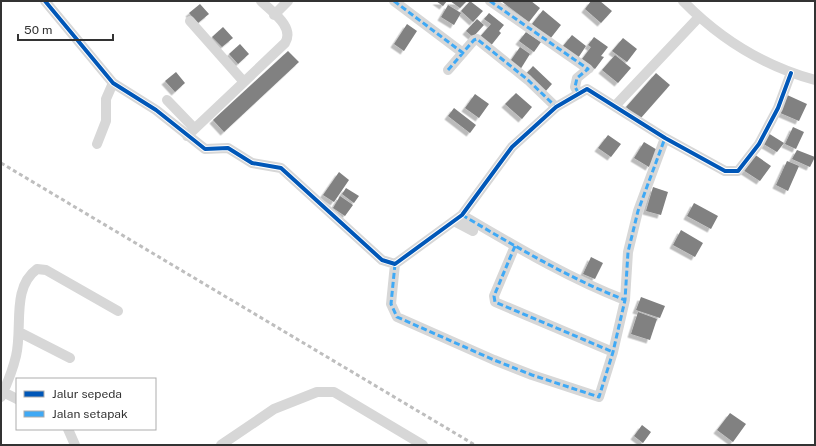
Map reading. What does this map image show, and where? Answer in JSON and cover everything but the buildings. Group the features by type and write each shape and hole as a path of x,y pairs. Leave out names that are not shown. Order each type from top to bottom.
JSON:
{"street":[{"path":"45,1 113,83 156,110 205,149 228,148 252,163 281,168 382,260 395,264"},
{"path":"187,136 286,43 288,38 287,28 261,1"},
{"path":"274,15 288,1"},
{"path":"394,1 464,53"},
{"path":"490,1 588,69 577,78 575,87 579,94"},
{"path":"683,1 699,17 742,49 791,74 815,80"},
{"path":"615,106 699,17"},
{"path":"190,21 244,82"},
{"path":"448,70 474,40 479,40 528,80 556,108"},
{"path":"665,138 638,211 628,252 625,300 613,352 600,396 597,397 494,360 397,317 391,304 395,264 458,218 512,147 556,108 587,89 665,138 725,171 738,171 759,144 778,108 791,74"},
{"path":"97,144 106,121 106,99 113,83"},
{"path":"166,100 194,128"},
{"path":"458,218 473,231"},
{"path":"458,218 515,246 566,274 625,300"},
{"path":"515,246 494,296 495,302 613,352"},
{"path":"16,399 2,394 16,356 19,332 20,293 29,275 37,269 46,270 118,311"},
{"path":"19,332 70,358"},
{"path":"221,445 274,409 317,392 334,392 423,445"},
{"path":"68,430 75,445"}],"railway":[{"path":"1,163 475,445"}],"marked path":[{"path":"394,1 463,53"},
{"path":"490,1 588,69 577,78 575,87 579,94"},
{"path":"448,70 474,40 477,39 528,80 556,107"},
{"path":"395,264 391,304 397,317 494,360 532,375 599,397 613,352 625,300 628,252 638,211 665,138"},
{"path":"462,215 562,272 625,300"},
{"path":"515,246 494,296 495,302 613,352"}],"cycle path":[{"path":"45,1 113,83 156,110 205,149 228,148 252,163 281,168 382,260 395,264 462,215 512,147 556,107 587,89 665,138 725,171 738,171 759,144 778,108 791,73"}]}
